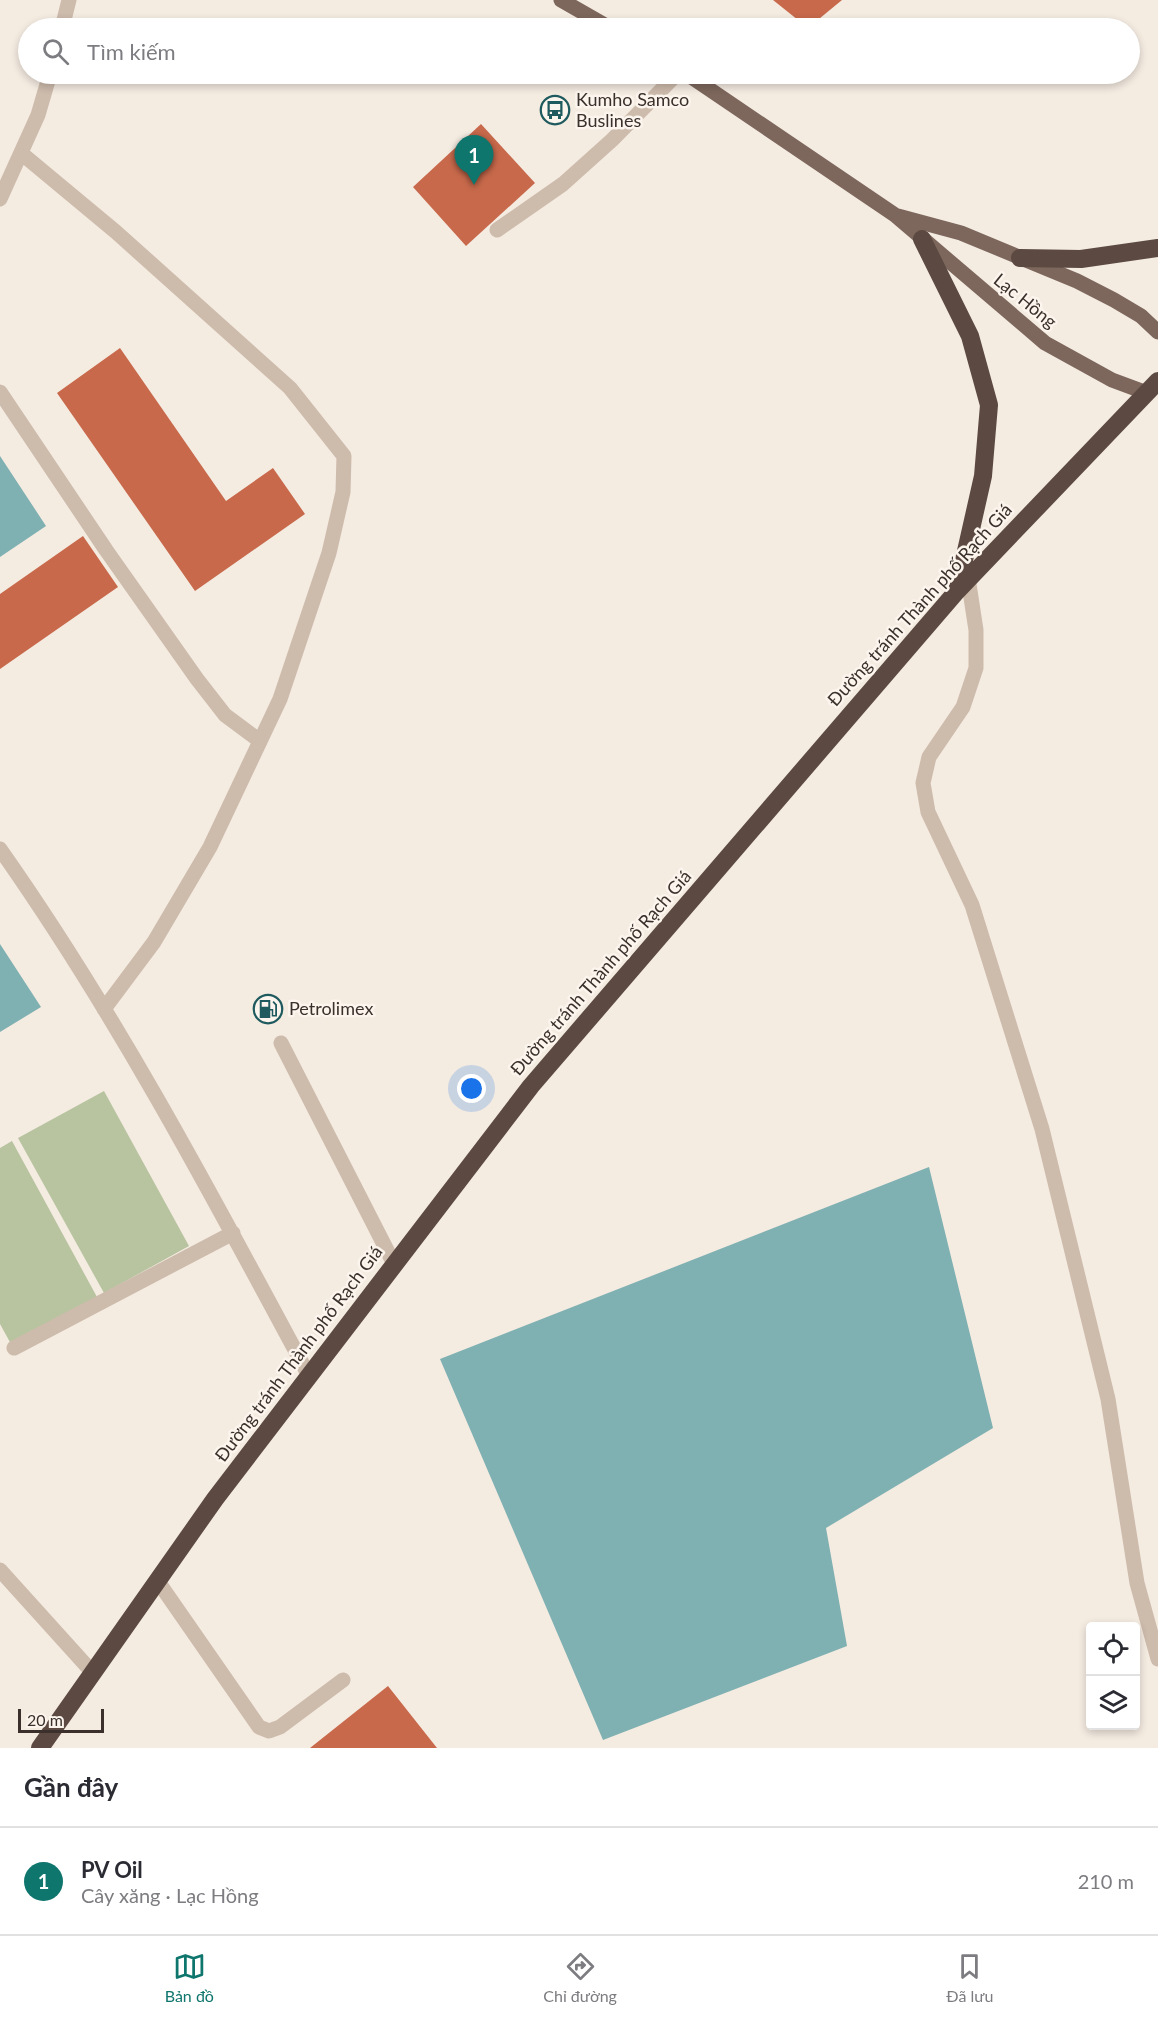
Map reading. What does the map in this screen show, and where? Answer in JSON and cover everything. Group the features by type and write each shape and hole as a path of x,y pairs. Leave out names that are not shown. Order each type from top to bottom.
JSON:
{"highway":[{"path":"922,239 970,336 989,405 982,476 963,585"},
{"path":"1020,258 1081,259 1158,248"},
{"name":"Đường tránh Thành phố Rạch Giá","path":"40,1748 215,1499 531,1086 963,585 1152,387"}],"main road":[{"path":"561,0 592,18"},
{"name":"Lạc Hồng","path":"702,84 895,215 1045,343 1112,380 1152,387"},
{"name":"Lạc Hồng","path":"895,215 961,233 1077,281 1141,316 1158,332"}],"street":[{"path":"64,18 69,0"},
{"path":"0,199 38,116 47,84"},
{"path":"498,230 563,184 612,140 667,84"},
{"path":"21,153 116,232 290,388 344,456 343,492 329,554 280,699 210,847 154,942 104,1010"},
{"path":"0,392 106,550 197,679 225,715 260,741"},
{"path":"963,585 976,630 976,668 963,707 929,757 923,783 928,812 972,905 1042,1129 1108,1399 1137,1583 1158,1659"},
{"path":"0,849 104,1010 233,1233 309,1376"},
{"path":"281,1043 394,1264"},
{"path":"14,1348 233,1233"},
{"path":"0,1570 93,1673"},
{"path":"157,1580 259,1727 269,1731 279,1727 343,1680"}],"green space":[{"path":"104,1091 189,1246 104,1293 18,1138"},
{"path":"12,1141 97,1297 11,1344 0,1324 0,1148"}],"water":[{"path":"0,456 46,526 0,557"},
{"path":"0,944 41,1007 0,1032"},
{"path":"929,1167 993,1428 826,1528 847,1646 603,1740 440,1359"}],"building":[{"path":"773,0 842,0 820,18 796,18"},
{"path":"481,124 535,183 466,246 413,187"},
{"path":"120,348 226,501 273,468 305,514 195,591 57,393"},
{"path":"83,536 118,587 0,669 0,594"},
{"path":"388,1686 437,1748 310,1748"}],"place":[{"name":"Kumho Samco Buslines","path":"555,110"},
{"name":"PV Oil","path":"474,185"},
{"name":"Petrolimex","path":"268,1009"}]}
